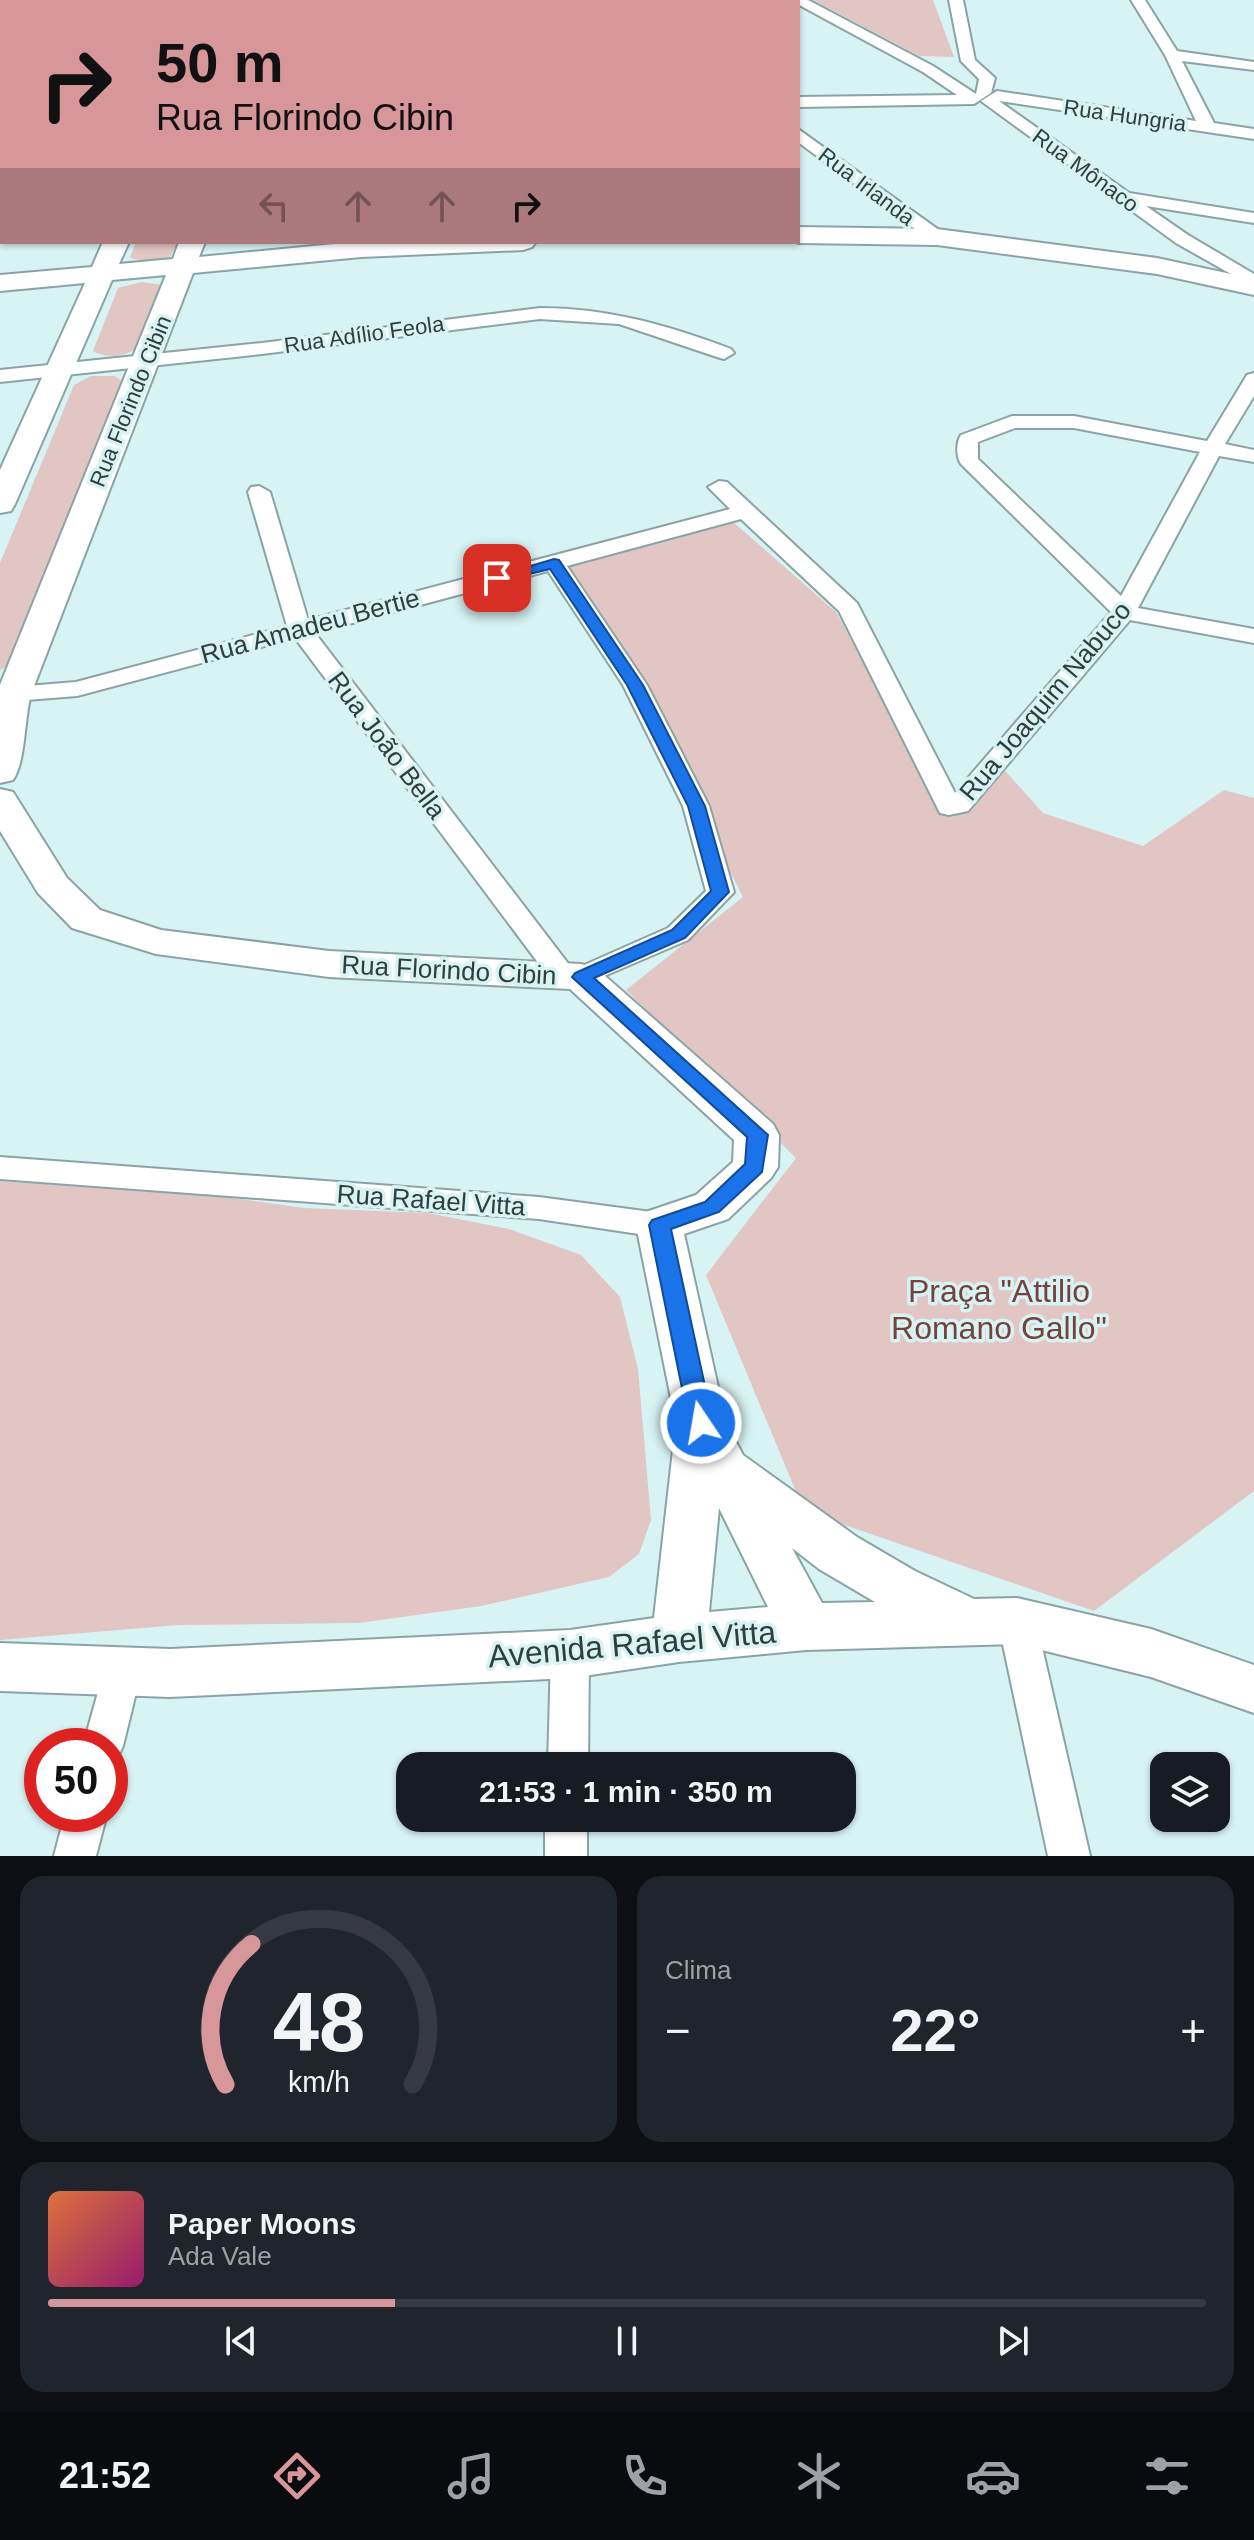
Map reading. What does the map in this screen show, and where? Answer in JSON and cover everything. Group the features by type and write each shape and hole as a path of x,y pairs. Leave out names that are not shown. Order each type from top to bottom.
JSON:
{"main road":[{"path":"800,235 937,237 1164,268 1254,284"},
{"path":"3,493 61,370 115,244"},
{"path":"0,283 101,274 188,254 443,244"},
{"name":"Rua Florindo Cibin","path":"0,772 7,695 188,254"},
{"path":"1094,258 1254,294"},
{"name":"Rua Florindo Cibin","path":"0,800 52,885 86,919 156,942 329,964 571,976 757,1135 755,1167 712,1207 659,1225"},
{"path":"659,1225 710,1443 806,1627"},
{"path":"710,1443 838,1553 896,1587 993,1622"},
{"path":"679,1638 710,1443"},
{"name":"Avenida Rafael Vitta","path":"0,1667 170,1673 570,1654 679,1638 806,1627 993,1622 1151,1653 1254,1689"}],"street":[{"path":"956,0 968,61 987,78 983,97"},
{"path":"1138,0 1172,55 1207,126"},
{"name":"Rua Mônaco","path":"800,2 983,97 1182,239 1254,284"},
{"path":"1172,55 1254,66"},
{"path":"914,63 968,61"},
{"name":"Rua Hungria","path":"800,102 983,97 1254,134"},
{"path":"1024,125 1035,111 1069,108"},
{"name":"Rua Irlanda","path":"800,135 937,237"},
{"path":"1122,196 1254,218"},
{"path":"1155,220 1222,212"},
{"path":"1164,268 1185,257 1187,253 1182,239"},
{"name":"Rua Adílio Feola","path":"0,376 353,338 431,324 536,315 601,316 657,328 724,353"},
{"name":"Rua Joaquim Nabuco","path":"744,512 849,608 949,807 959,805 1124,612 1212,449 1254,379"},
{"path":"1254,456 1074,422 1012,422 968,439 968,460 1124,612 1254,636"},
{"path":"719,487 744,512"},
{"name":"Rua João Bella","path":"259,492 299,628 571,976"},
{"name":"Rua Amadeu Bertie","path":"7,695 77,689 744,512"},
{"path":"554,563 635,685 696,806 720,892 678,934 571,976"},
{"name":"Rua Rafael Vitta","path":"0,1168 539,1208 659,1225"},
{"path":"993,1622 1069,1856"},
{"path":"568,1752 570,1654"},
{"path":"107,1728 121,1672"},
{"path":"75,1856 81,1832"},
{"path":"566,1832 566,1856"}],"green space":[{"path":"813,0 933,0 954,57 919,56"},
{"path":"135,244 177,244 170,257 148,262 130,258"},
{"path":"141,282 163,285 137,348 116,356 93,351 118,288"},
{"path":"91,376 115,376 123,382 11,664 0,670 0,563 74,385"},
{"name":"Praça \"Attilio Romano Gallo\"","path":"732,521 836,612 948,816 953,817 998,763 1043,813 1143,846 1224,790 1254,798 1254,1491 1094,1611 804,1511 706,1275 796,1158 626,990 743,897 657,728 554,563"},
{"path":"0,1181 205,1194 304,1208 428,1213 509,1229 581,1255 620,1297 638,1369 651,1520 639,1554 609,1577 481,1606 359,1623 178,1625 0,1640"}],"route":[{"path":"497,578 554,563 635,685 696,806 720,892 678,934 581,977 757,1135 755,1167 712,1207 659,1225 701,1423"}]}
